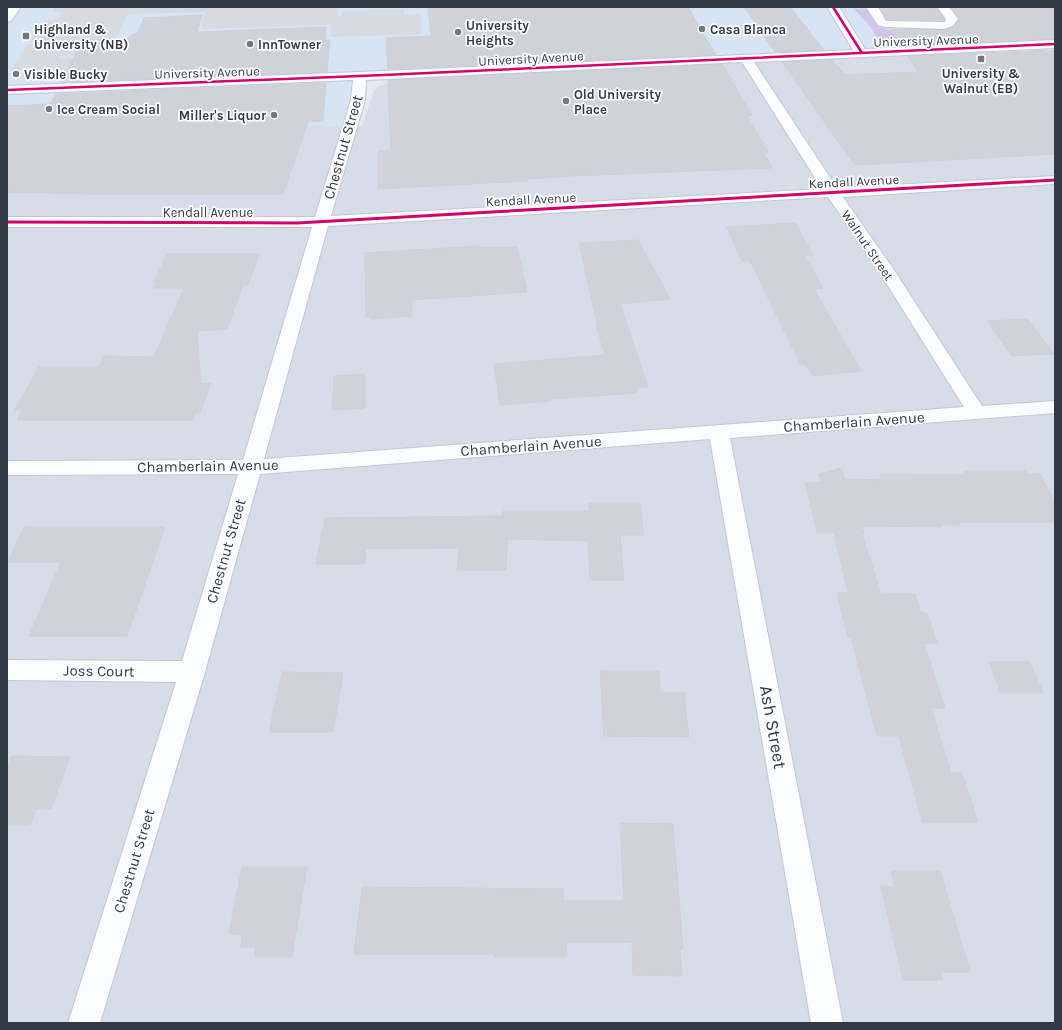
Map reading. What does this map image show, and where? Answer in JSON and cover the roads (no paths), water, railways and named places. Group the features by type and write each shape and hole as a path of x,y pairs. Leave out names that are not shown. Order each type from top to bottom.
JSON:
{"street":[{"path":"7,19 15,7"},
{"path":"833,7 862,53"},
{"path":"872,7 882,23 949,29 949,24 952,19 943,7"},
{"path":"965,38 975,48"},
{"name":"University Avenue","path":"7,90 360,76 1055,44"},
{"name":"Walnut Street","path":"746,58 832,193 886,270 977,413"},
{"name":"Chestnut Street","path":"84,1023 192,672 358,100 360,76"},
{"name":"Kendall Avenue","path":"7,222 322,221 1055,180"},
{"name":"Chamberlain Avenue","path":"7,468 251,467 1055,407"},
{"name":"Ash Street","path":"719,432 827,1023"},
{"name":"Joss Court","path":"7,670 192,672"}],"place":[{"name":"Casa Blanca","path":"702,29"},
{"name":"University Heights","path":"458,32"},
{"name":"Highland & University (NB)","path":"26,36"},
{"name":"InnTowner","path":"250,44"},
{"name":"University & Walnut (EB)","path":"981,59"},
{"name":"Visible Bucky","path":"16,74"},
{"name":"Old University Place","path":"566,101"},
{"name":"Ice Cream Social","path":"49,109"},
{"name":"Miller's Liquor","path":"274,115"}]}
